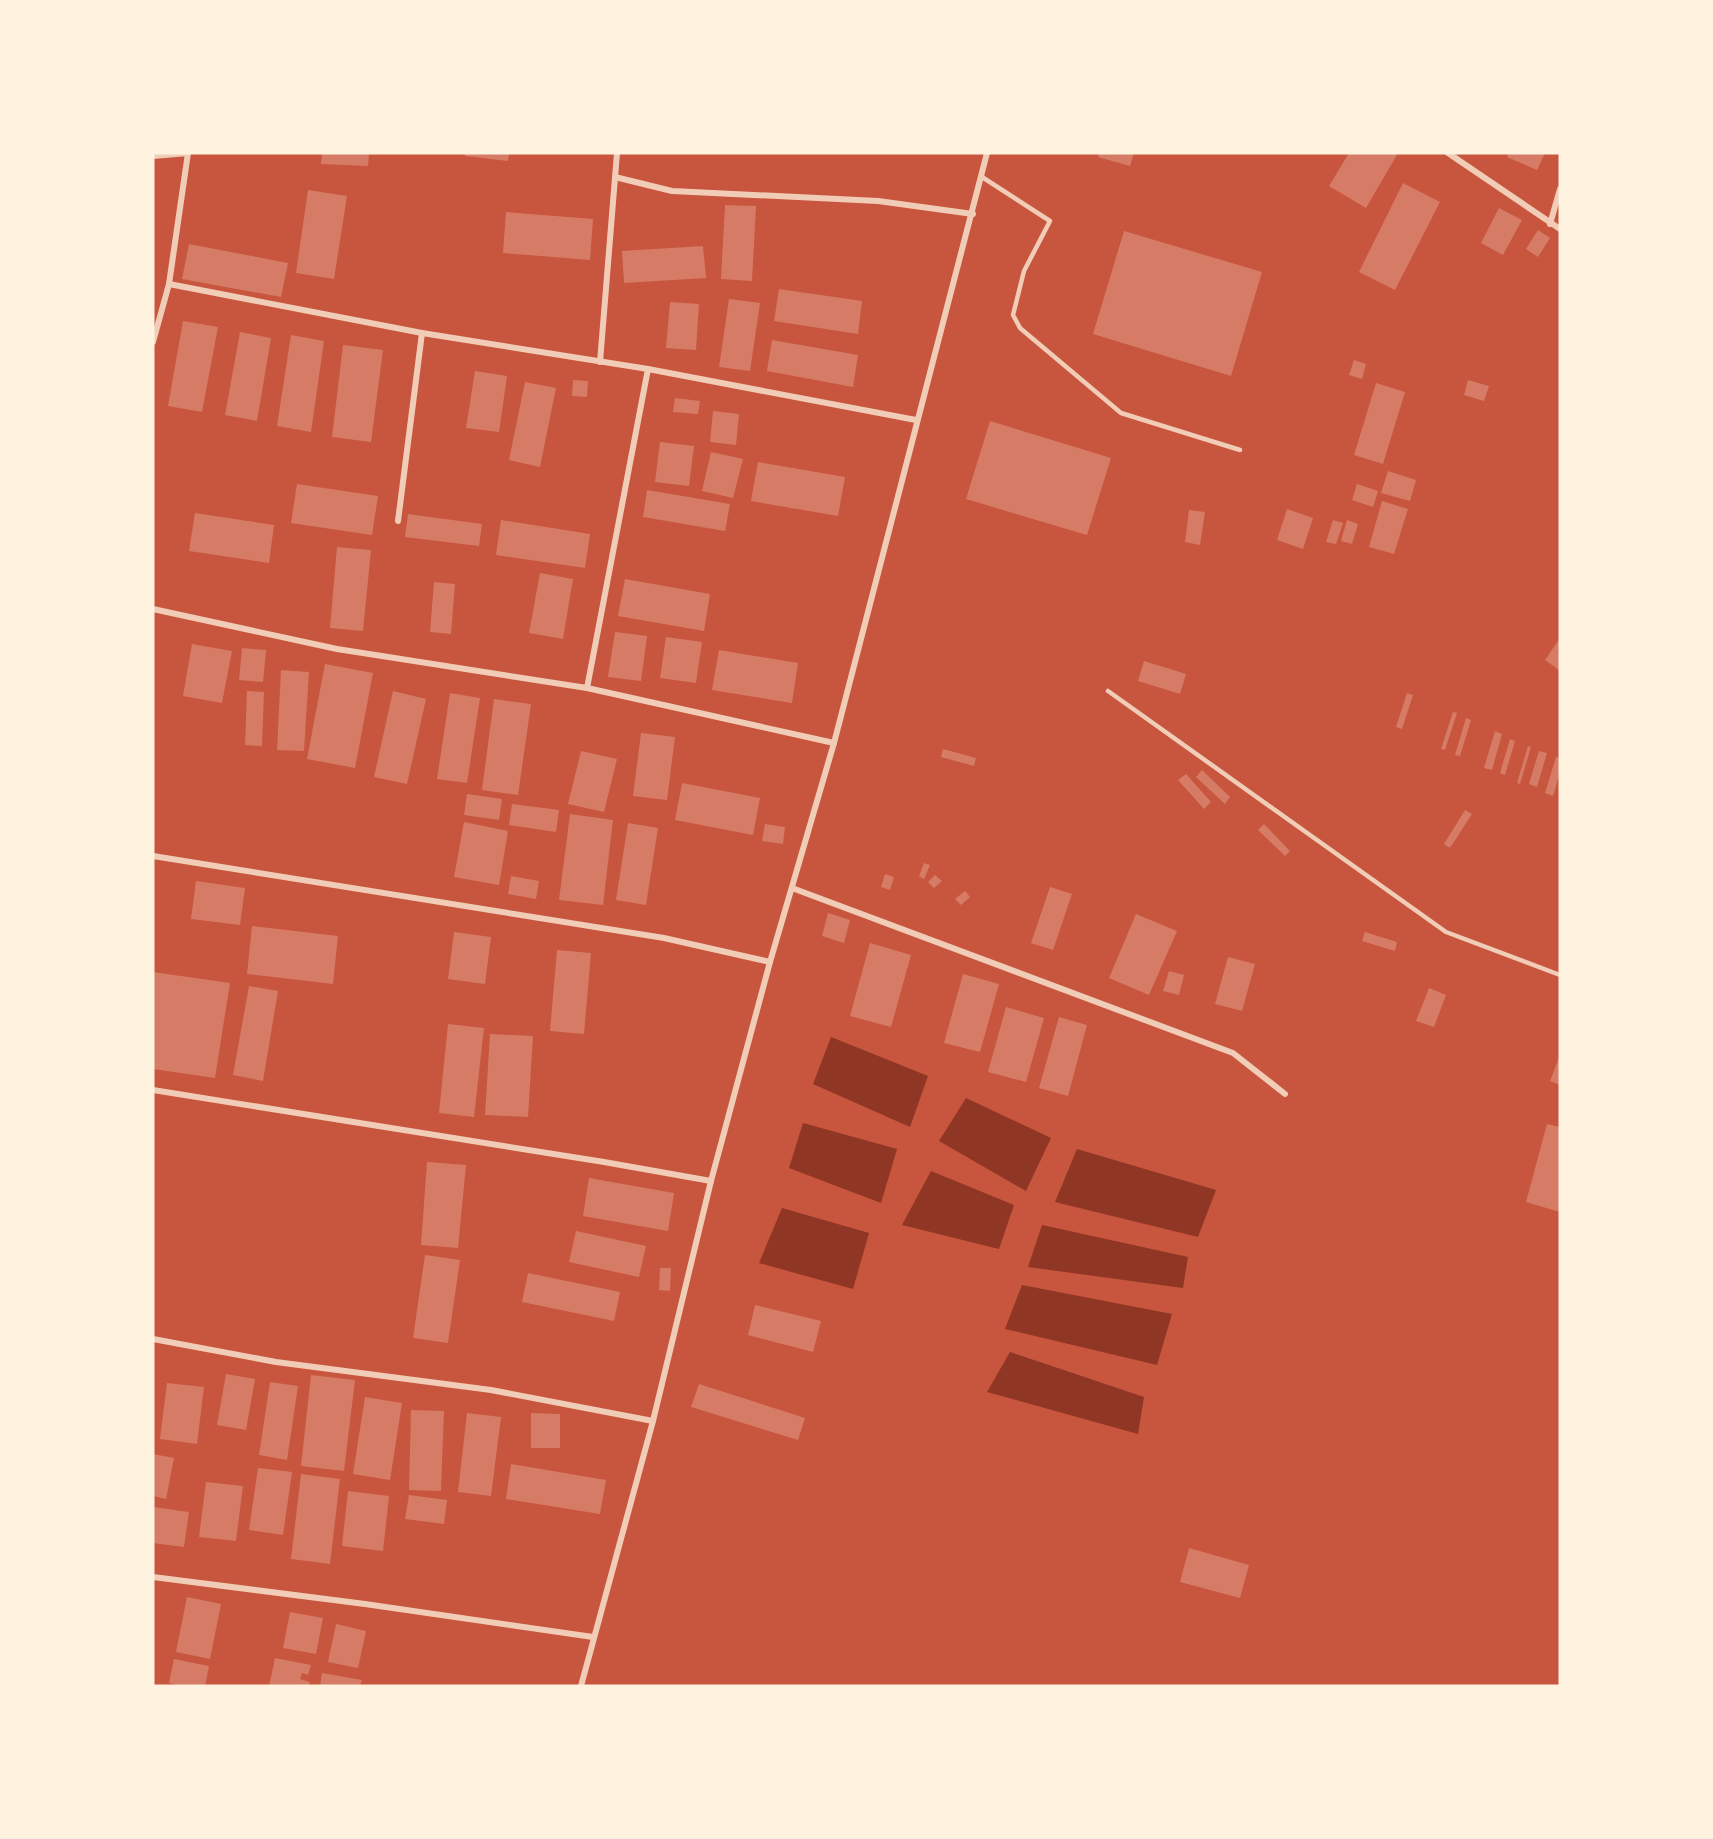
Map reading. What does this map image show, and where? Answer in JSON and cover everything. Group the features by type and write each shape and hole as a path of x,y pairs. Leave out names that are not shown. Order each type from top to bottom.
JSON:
{"street":[{"path":"153,156 188,153 169,284 153,342"},
{"path":"600,362 617,153"},
{"path":"581,1686 653,1421 711,1181 770,962 834,742 987,153"},
{"path":"1448,153 1560,229"},
{"path":"615,177 672,191 878,201 973,214"},
{"path":"1550,224 1560,189"},
{"path":"169,284 422,333 648,369 916,420"},
{"path":"398,521 422,333"},
{"path":"587,688 648,369"},
{"path":"153,609 337,650 587,688 834,742"},
{"path":"153,856 664,938 770,962"},
{"path":"792,888 1233,1053 1285,1094"},
{"path":"153,1090 604,1161 711,1181"},
{"path":"153,1339 276,1362 491,1390 653,1421"},
{"path":"153,1577 365,1604 593,1637"}],"lane":[{"path":"982,177 1050,221 1024,271 1013,315 1020,328 1121,413 1240,450"},
{"path":"1108,691 1446,932 1560,975"}],"shaded area":[{"path":"831,1037 928,1076 910,1127 813,1084"},
{"path":"966,1098 1051,1138 1026,1191 939,1141"},
{"path":"803,1123 897,1149 881,1203 789,1168"},
{"path":"1077,1149 1216,1190 1198,1237 1055,1202"},
{"path":"931,1171 1014,1205 999,1249 902,1225"},
{"path":"782,1208 869,1233 853,1289 759,1263"},
{"path":"1042,1225 1188,1257 1183,1288 1028,1267"},
{"path":"1022,1285 1172,1314 1157,1365 1005,1329"},
{"path":"1010,1352 1144,1397 1138,1434 987,1392"}],"building":[{"path":"322,153 369,153 368,166 321,164"},
{"path":"465,153 509,153 508,161 465,156"},
{"path":"1099,153 1134,153 1130,166 1098,157"},
{"path":"1349,153 1398,153 1366,208 1329,186"},
{"path":"1509,153 1545,153 1537,170 1507,157"},
{"path":"1403,183 1440,202 1395,290 1359,272"},
{"path":"308,190 347,196 334,279 296,273"},
{"path":"725,205 756,206 752,281 721,279"},
{"path":"1499,208 1522,220 1503,255 1481,243"},
{"path":"506,212 593,219 590,260 503,253"},
{"path":"1538,230 1550,238 1538,257 1526,249"},
{"path":"1124,231 1262,272 1231,376 1093,334"},
{"path":"189,244 288,263 281,297 182,279"},
{"path":"703,246 706,278 624,283 622,251"},
{"path":"779,289 862,301 858,334 774,321"},
{"path":"729,299 760,303 750,371 719,367"},
{"path":"670,302 699,304 696,350 666,348"},
{"path":"183,321 218,327 202,412 168,406"},
{"path":"240,332 271,338 257,421 225,415"},
{"path":"291,335 324,341 311,432 277,426"},
{"path":"772,340 858,355 853,387 767,371"},
{"path":"343,345 383,350 371,442 332,437"},
{"path":"1354,360 1366,364 1362,379 1349,375"},
{"path":"475,371 507,376 499,432 466,428"},
{"path":"573,380 588,381 587,397 572,396"},
{"path":"1468,380 1489,386 1484,401 1464,395"},
{"path":"525,382 556,388 540,467 509,460"},
{"path":"1376,383 1405,392 1383,464 1354,455"},
{"path":"675,398 700,401 698,414 673,412"},
{"path":"713,411 739,414 736,445 710,442"},
{"path":"990,421 1111,458 1087,535 966,499"},
{"path":"660,442 694,446 689,486 655,482"},
{"path":"711,452 743,459 733,498 702,491"},
{"path":"758,462 845,477 838,516 751,501"},
{"path":"1388,471 1416,480 1410,501 1381,493"},
{"path":"297,484 378,496 372,535 291,523"},
{"path":"1357,484 1378,491 1373,507 1352,500"},
{"path":"647,490 730,504 725,531 643,517"},
{"path":"1382,501 1408,509 1394,554 1369,547"},
{"path":"1287,509 1313,518 1303,549 1277,540"},
{"path":"1189,510 1205,512 1200,545 1185,542"},
{"path":"195,513 274,525 269,563 189,551"},
{"path":"408,514 482,524 479,546 405,537"},
{"path":"501,520 590,534 585,568 496,555"},
{"path":"1333,520 1343,523 1336,544 1326,542"},
{"path":"1347,520 1358,524 1352,544 1341,541"},
{"path":"337,547 371,550 363,631 330,628"},
{"path":"540,573 573,579 563,639 529,633"},
{"path":"625,579 710,594 704,631 618,616"},
{"path":"434,582 455,584 451,634 430,632"},
{"path":"615,632 647,636 641,681 608,677"},
{"path":"666,637 702,642 696,683 660,678"},
{"path":"1560,638 1560,671 1545,660"},
{"path":"192,644 232,651 222,703 183,696"},
{"path":"242,648 266,650 263,682 239,680"},
{"path":"719,650 798,663 792,703 712,690"},
{"path":"1144,661 1186,674 1180,694 1138,681"},
{"path":"325,664 373,673 355,768 307,759"},
{"path":"281,670 309,672 304,751 277,750"},
{"path":"247,691 264,692 262,746 245,745"},
{"path":"393,691 426,699 407,784 374,777"},
{"path":"450,693 480,698 467,783 437,779"},
{"path":"1407,693 1413,695 1402,729 1396,727"},
{"path":"494,699 531,704 518,795 482,790"},
{"path":"1453,712 1457,713 1445,750 1441,749"},
{"path":"1466,718 1471,720 1460,756 1455,755"},
{"path":"1495,731 1502,734 1492,770 1484,768"},
{"path":"641,733 675,737 667,800 633,796"},
{"path":"1510,739 1515,741 1505,775 1500,773"},
{"path":"1528,746 1531,747 1520,784 1517,783"},
{"path":"943,749 976,758 974,766 941,757"},
{"path":"581,751 617,759 604,812 568,804"},
{"path":"1539,751 1547,753 1537,787 1529,784"},
{"path":"1556,757 1560,758 1560,772 1553,796 1545,793"},
{"path":"1202,770 1230,797 1225,804 1196,777"},
{"path":"1186,774 1211,802 1204,809 1178,780"},
{"path":"682,783 760,798 753,835 675,820"},
{"path":"467,794 502,799 499,820 464,815"},
{"path":"512,804 559,810 556,832 509,825"},
{"path":"1465,810 1472,814 1450,848 1444,844"},
{"path":"570,814 613,820 603,905 559,900"},
{"path":"464,822 508,831 499,885 454,877"},
{"path":"628,823 658,828 646,905 616,900"},
{"path":"765,824 785,827 783,844 762,841"},
{"path":"1264,824 1290,851 1285,856 1258,830"},
{"path":"924,863 930,865 924,879 919,876"},
{"path":"885,874 894,877 890,890 881,887"},
{"path":"935,875 942,881 934,888 928,882"},
{"path":"511,876 539,881 536,899 508,894"},
{"path":"196,881 245,888 240,925 191,919"},
{"path":"1050,887 1072,894 1053,950 1031,943"},
{"path":"965,891 970,897 961,905 955,899"},
{"path":"828,913 850,920 844,943 822,936"},
{"path":"1136,914 1177,931 1149,995 1109,978"},
{"path":"252,926 338,936 333,984 247,974"},
{"path":"454,932 491,937 485,984 448,979"},
{"path":"1365,932 1397,942 1395,951 1362,941"},
{"path":"870,943 911,955 891,1027 850,1016"},
{"path":"557,950 591,953 584,1034 550,1031"},
{"path":"1228,957 1255,964 1242,1011 1215,1004"},
{"path":"1169,971 1184,975 1179,995 1163,991"},
{"path":"153,972 230,983 215,1078 153,1069"},
{"path":"963,974 999,984 980,1052 944,1043"},
{"path":"249,986 278,991 263,1081 233,1075"},
{"path":"1429,988 1446,995 1434,1027 1416,1021"},
{"path":"1006,1007 1044,1018 1026,1082 988,1072"},
{"path":"1059,1017 1087,1025 1068,1096 1039,1088"},
{"path":"448,1024 484,1028 474,1117 439,1113"},
{"path":"490,1034 533,1036 528,1117 485,1115"},
{"path":"1560,1055 1560,1085 1550,1081"},
{"path":"1547,1124 1560,1127 1560,1212 1526,1202"},
{"path":"427,1162 466,1165 458,1248 421,1245"},
{"path":"589,1178 674,1193 668,1231 583,1216"},
{"path":"576,1231 646,1246 639,1277 569,1262"},
{"path":"425,1255 460,1260 448,1343 413,1338"},
{"path":"660,1268 671,1268 670,1291 659,1290"},
{"path":"528,1273 620,1292 614,1321 522,1302"},
{"path":"755,1305 821,1321 813,1352 748,1335"},
{"path":"226,1374 255,1379 246,1430 217,1425"},
{"path":"311,1375 355,1380 344,1471 301,1466"},
{"path":"270,1382 298,1386 287,1460 259,1455"},
{"path":"167,1383 204,1387 197,1444 160,1439"},
{"path":"699,1384 805,1418 798,1440 691,1407"},
{"path":"365,1397 402,1403 390,1480 353,1474"},
{"path":"411,1410 444,1411 441,1491 409,1490"},
{"path":"467,1413 501,1417 491,1496 458,1492"},
{"path":"531,1413 560,1414 560,1448 531,1448"},
{"path":"153,1454 174,1458 166,1499 153,1496"},
{"path":"511,1464 606,1480 600,1514 506,1499"},
{"path":"258,1468 292,1472 283,1535 249,1530"},
{"path":"301,1474 340,1479 330,1564 291,1559"},
{"path":"206,1482 243,1486 236,1541 199,1537"},
{"path":"348,1491 389,1496 383,1551 342,1546"},
{"path":"409,1495 447,1500 444,1524 405,1519"},
{"path":"153,1507 189,1512 184,1547 153,1543"},
{"path":"1189,1548 1249,1565 1240,1598 1180,1582"},
{"path":"187,1597 221,1604 210,1659 176,1652"},
{"path":"290,1612 323,1618 316,1654 283,1648"},
{"path":"336,1624 366,1631 358,1668 328,1662"},
{"path":"275,1658 311,1665 308,1675 302,1673 300,1679 310,1682 309,1686 269,1686"},
{"path":"174,1659 209,1666 205,1686 182,1686 169,1683"},
{"path":"322,1673 362,1680 360,1686 320,1686"}]}
